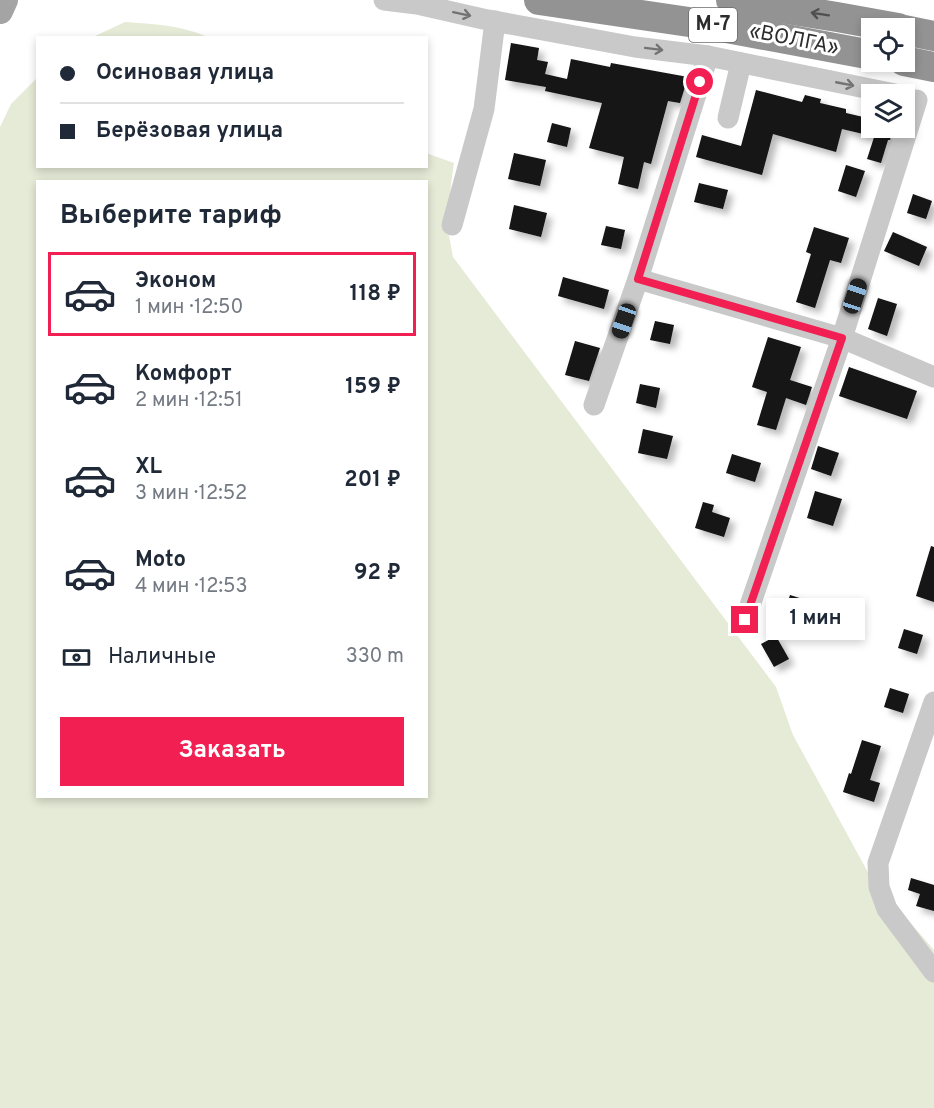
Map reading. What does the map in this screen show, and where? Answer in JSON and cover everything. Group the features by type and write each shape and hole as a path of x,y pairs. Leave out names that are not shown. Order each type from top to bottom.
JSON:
{"highway":[{"name":"«ВОЛГА»","path":"539,0 716,26 861,53"},
{"name":"«ВОЛГА»","path":"730,0 861,21"},
{"path":"915,32 934,36"},
{"path":"915,63 934,67"}],"main road":[{"path":"0,11 5,0"}],"street":[{"path":"384,0 417,4 635,47 708,56 861,87"},
{"path":"452,225 484,109 495,21"},
{"path":"594,405 638,279 708,56"},
{"path":"728,118 741,63"},
{"path":"745,620 842,338 919,100"},
{"path":"638,279 842,338 934,377"},
{"path":"934,702 879,863 879,887 887,909 934,972"}],"green space":[{"path":"125,22 156,24 206,36 95,36"},
{"path":"36,79 36,168 428,168 428,154 454,163 448,230 453,257 776,687 793,735 870,876 934,950 934,1108 0,1108 0,127 11,104"}],"building":[{"path":"511,43 539,48 537,60 548,62 545,74 567,79 571,59 610,67 611,63 688,77 680,103 668,101 651,164 644,162 638,189 618,184 624,157 589,148 602,103 545,91 546,87 505,80"},
{"path":"756,90 802,102 805,95 821,99 820,103 846,109 846,113 861,116 861,133 842,129 836,152 773,134 762,175 696,157 702,135 741,146"},
{"path":"552,123 571,128 567,147 547,142"},
{"path":"874,138 890,138 881,163 867,159"},
{"path":"514,153 546,160 540,186 508,179"},
{"path":"846,165 865,171 856,197 838,191"},
{"path":"699,183 728,190 723,209 694,202"},
{"path":"913,194 932,201 926,219 907,213"},
{"path":"514,205 547,213 541,237 509,229"},
{"path":"606,226 625,230 621,249 601,245"},
{"path":"814,227 849,238 841,263 830,260 815,308 796,302 811,254 806,252"},
{"path":"893,232 927,247 919,266 884,251"},
{"path":"563,277 609,290 604,309 558,296"},
{"path":"878,298 897,304 887,336 868,329"},
{"path":"655,321 674,325 670,344 650,340"},
{"path":"768,337 801,347 790,380 812,387 806,405 786,398 776,430 757,425 767,392 752,387"},
{"path":"575,341 600,348 589,381 565,375"},
{"path":"849,367 917,391 907,419 839,396"},
{"path":"640,384 660,388 656,408 636,403"},
{"path":"643,429 673,436 667,459 638,453"},
{"path":"818,446 839,453 831,476 811,469"},
{"path":"732,454 761,463 755,482 726,473"},
{"path":"815,491 842,499 833,526 807,518"},
{"path":"703,502 714,505 712,512 730,518 724,537 695,528"},
{"path":"931,546 934,547 934,602 916,596"},
{"path":"790,595 809,601 803,620 784,614"},
{"path":"904,629 923,635 917,654 898,648"},
{"path":"776,636 789,659 774,667 761,644"},
{"path":"890,688 909,694 903,713 884,707"},
{"path":"862,740 881,746 870,780 880,783 874,802 843,792"},
{"path":"911,878 934,885 934,911 916,906 920,894 908,890"}],"route":[{"path":"700,82 638,279 842,338 745,620"}]}
